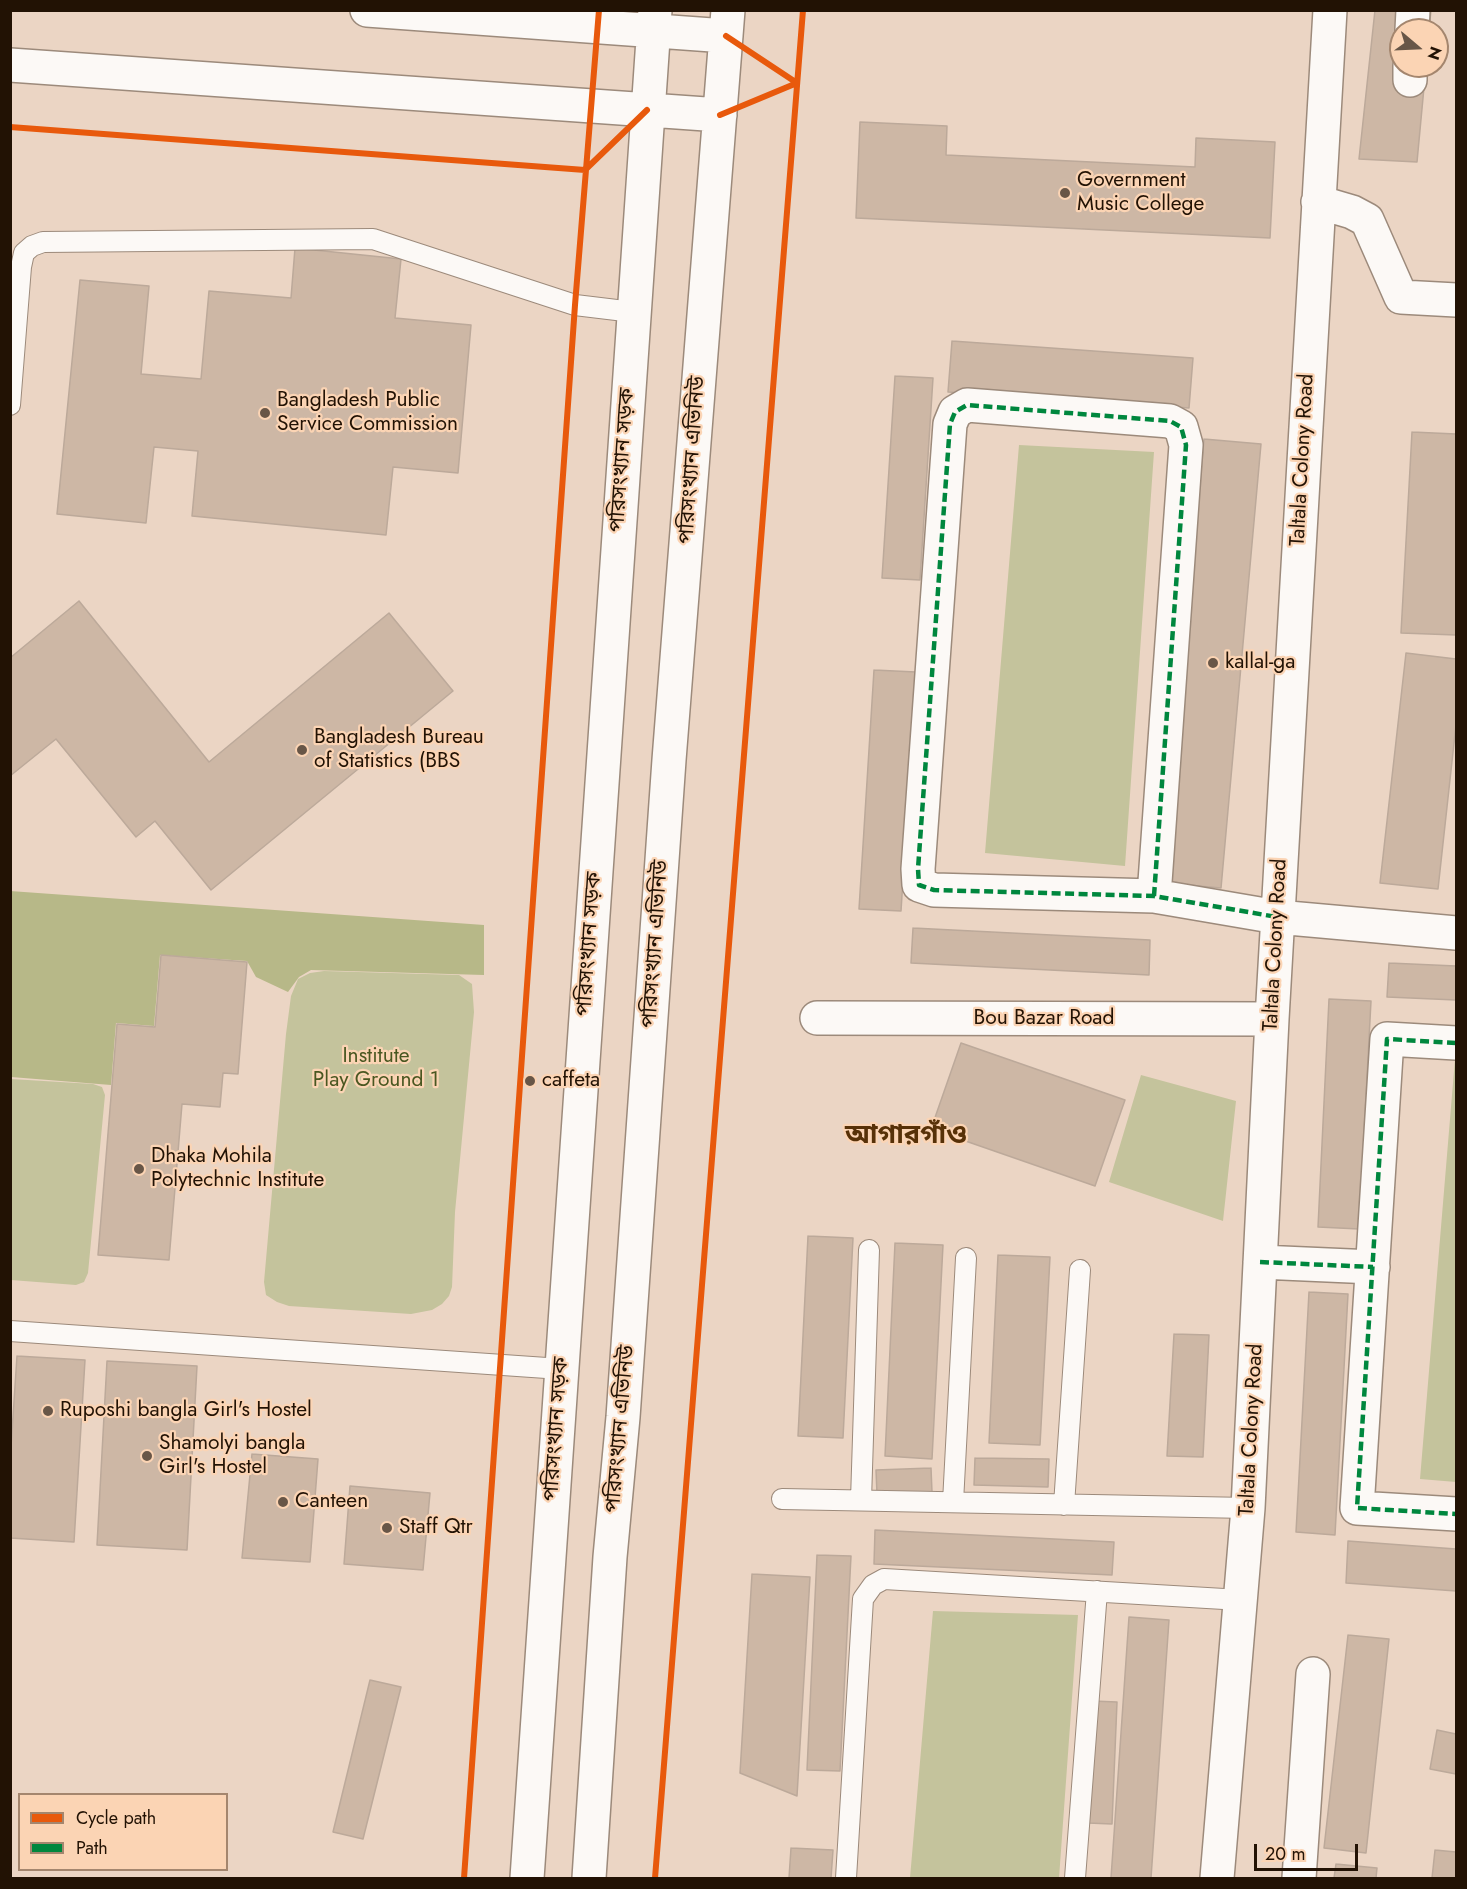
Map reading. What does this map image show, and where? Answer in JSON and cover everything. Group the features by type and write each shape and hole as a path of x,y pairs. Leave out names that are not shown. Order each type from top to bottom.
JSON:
{"street":[{"path":"367,10 727,23"},
{"name":"Taltala Colony Road","path":"1217,1878 1248,1508 1277,916 1330,10"},
{"name":"পরিসংখ্যান সড়ক","path":"526,1878 654,21"},
{"name":"পরিসংখ্যান এভিনিউ","path":"589,1878 610,1557 623,1417 669,760 727,23"},
{"path":"10,65 720,115"},
{"path":"1318,202 1352,212 1367,220 1401,297 1456,300"},
{"path":"1154,896 1186,445 1181,428 1170,421 967,405 955,412 950,424 918,869 919,885 934,890 1154,896 1277,916 1456,933"},
{"name":"Bou Bazar Road","path":"817,1018 1272,1019"},
{"path":"1456,1043 1388,1039 1357,1508 1456,1514"},
{"path":"1260,1262 1373,1266"},
{"path":"1299,1878 1313,1674"}],"lane":[{"path":"10,405 21,267 24,253 32,246 43,242 372,239 575,304 633,312"},
{"path":"861,1500 869,1250"},
{"path":"953,1502 966,1258"},
{"path":"1064,1505 1080,1270"},
{"path":"10,1331 561,1369"},
{"path":"782,1499 1248,1508"},
{"path":"846,1878 863,1599 873,1585 884,1579 1240,1600"},
{"path":"1075,1878 1097,1592"}],"green space":[{"path":"1019,445 1154,452 1125,866 985,853"},
{"path":"10,891 484,925 484,975 311,970 299,977 288,992 256,977 247,961 160,955 154,1026 116,1023 111,1085 11,1077"},
{"name":"Institute Play Ground 1","path":"324,971 459,975 472,984 474,1012 455,1212 452,1287 449,1296 432,1310 411,1314 289,1306 266,1295 264,1282 291,996 298,979 310,973"},
{"path":"1456,1059 1456,1482 1420,1479"},
{"path":"1141,1075 1236,1101 1223,1221 1109,1182"},
{"path":"11,1079 93,1084 102,1087 105,1095 88,1273 84,1282 76,1285 11,1280"},
{"path":"933,1611 1078,1615 1059,1878 910,1878"}],"building":[{"path":"1375,10 1431,10 1430,18 1389,18 1389,78 1425,78 1417,162 1359,159"},
{"name":"Government Music College","path":"860,122 947,126 946,155 1195,167 1196,138 1275,142 1270,238 856,218"},
{"name":"Bangladesh Public Service Commission","path":"295,248 401,259 395,318 471,325 458,473 393,467 386,535 192,516 198,451 154,447 146,523 57,514 80,280 149,286 141,374 201,379 209,291 291,298"},
{"path":"952,341 1193,358 1189,408 948,392"},
{"path":"895,376 933,378 920,580 882,578"},
{"path":"1412,432 1456,434 1456,635 1401,633"},
{"name":"kallal-ga","path":"1204,439 1261,444 1221,888 1164,883"},
{"name":"Bangladesh Bureau of Statistics (BBS","path":"79,601 209,762 389,613 453,691 211,890 155,821 136,837 56,739 10,776 10,658"},
{"path":"1406,653 1456,659 1456,725 1438,889 1380,883"},
{"path":"874,670 916,672 901,911 859,909"},
{"path":"913,928 1150,940 1149,975 911,963"},
{"path":"161,955 247,962 238,1074 223,1073 220,1107 182,1104 169,1260 98,1255 117,1024 155,1027"},
{"path":"1389,963 1456,966 1456,1000 1387,997"},
{"path":"1329,999 1371,1001 1359,1229 1318,1227"},
{"path":"961,1043 1125,1100 1095,1186 931,1129"},
{"path":"808,1236 853,1238 843,1438 798,1436"},
{"path":"895,1243 943,1245 932,1459 885,1456"},
{"path":"998,1255 1050,1257 1040,1445 989,1443"},
{"path":"1309,1292 1348,1294 1335,1535 1296,1532"},
{"path":"1174,1334 1209,1335 1203,1457 1167,1456"},
{"name":"Ruposhi bangla Girl's Hostel","path":"17,1356 85,1360 74,1542 10,1538 10,1462"},
{"name":"Shamolyi bangla Girl's Hostel","path":"107,1361 197,1366 187,1550 97,1545"},
{"path":"252,1454 318,1459 310,1562 242,1558"},
{"path":"975,1458 1049,1459 1048,1487 974,1485"},
{"path":"931,1468 932,1492 877,1494 876,1470"},
{"name":"Staff Qtr","path":"350,1486 430,1493 423,1570 344,1564"},
{"path":"875,1530 1114,1542 1112,1575 874,1564"},
{"path":"1348,1541 1456,1549 1456,1591 1346,1583"},
{"path":"817,1555 851,1556 840,1771 807,1770"},
{"path":"752,1574 810,1577 797,1796 740,1773"},
{"path":"1129,1617 1169,1620 1151,1878 1111,1878"},
{"path":"1348,1635 1389,1639 1366,1853 1324,1848"},
{"path":"370,1680 401,1687 363,1839 333,1832"},
{"path":"1093,1701 1117,1702 1112,1824 1088,1823"},
{"path":"1437,1730 1456,1734 1456,1774 1430,1769"},
{"path":"791,1848 833,1850 831,1878 789,1878"},
{"path":"1435,1850 1456,1852 1456,1878 1432,1878"},
{"path":"1336,1864 1377,1868 1376,1878 1334,1878"}],"marked path":[{"path":"1154,896 1186,445 1181,427 1170,421 967,405 955,412 950,424 918,869 919,885 934,890 1154,896 1277,917"},
{"path":"1456,1043 1387,1039 1357,1508 1456,1514"},
{"path":"1260,1262 1373,1267"}],"cycle path":[{"path":"464,1878 575,305 599,10"},
{"path":"655,1878 803,10"},
{"path":"720,115 797,83 726,36"},
{"path":"10,127 585,170 647,110"}],"place":[{"name":"Government Music College","path":"1065,193"},
{"name":"Bangladesh Public Service Commission","path":"265,413"},
{"name":"kallal-ga","path":"1213,663"},
{"name":"Bangladesh Bureau of Statistics (BBS","path":"302,750"},
{"name":"caffeta","path":"530,1081"},
{"name":"Dhaka Mohila Polytechnic Institute","path":"139,1169"},
{"name":"Ruposhi bangla Girl's Hostel","path":"48,1411"},
{"name":"Shamolyi bangla Girl's Hostel","path":"147,1456"},
{"name":"Canteen","path":"283,1502"},
{"name":"Staff Qtr","path":"387,1528"}],"district":[{"name":"আগারগাঁও","path":"906,1136"}]}
